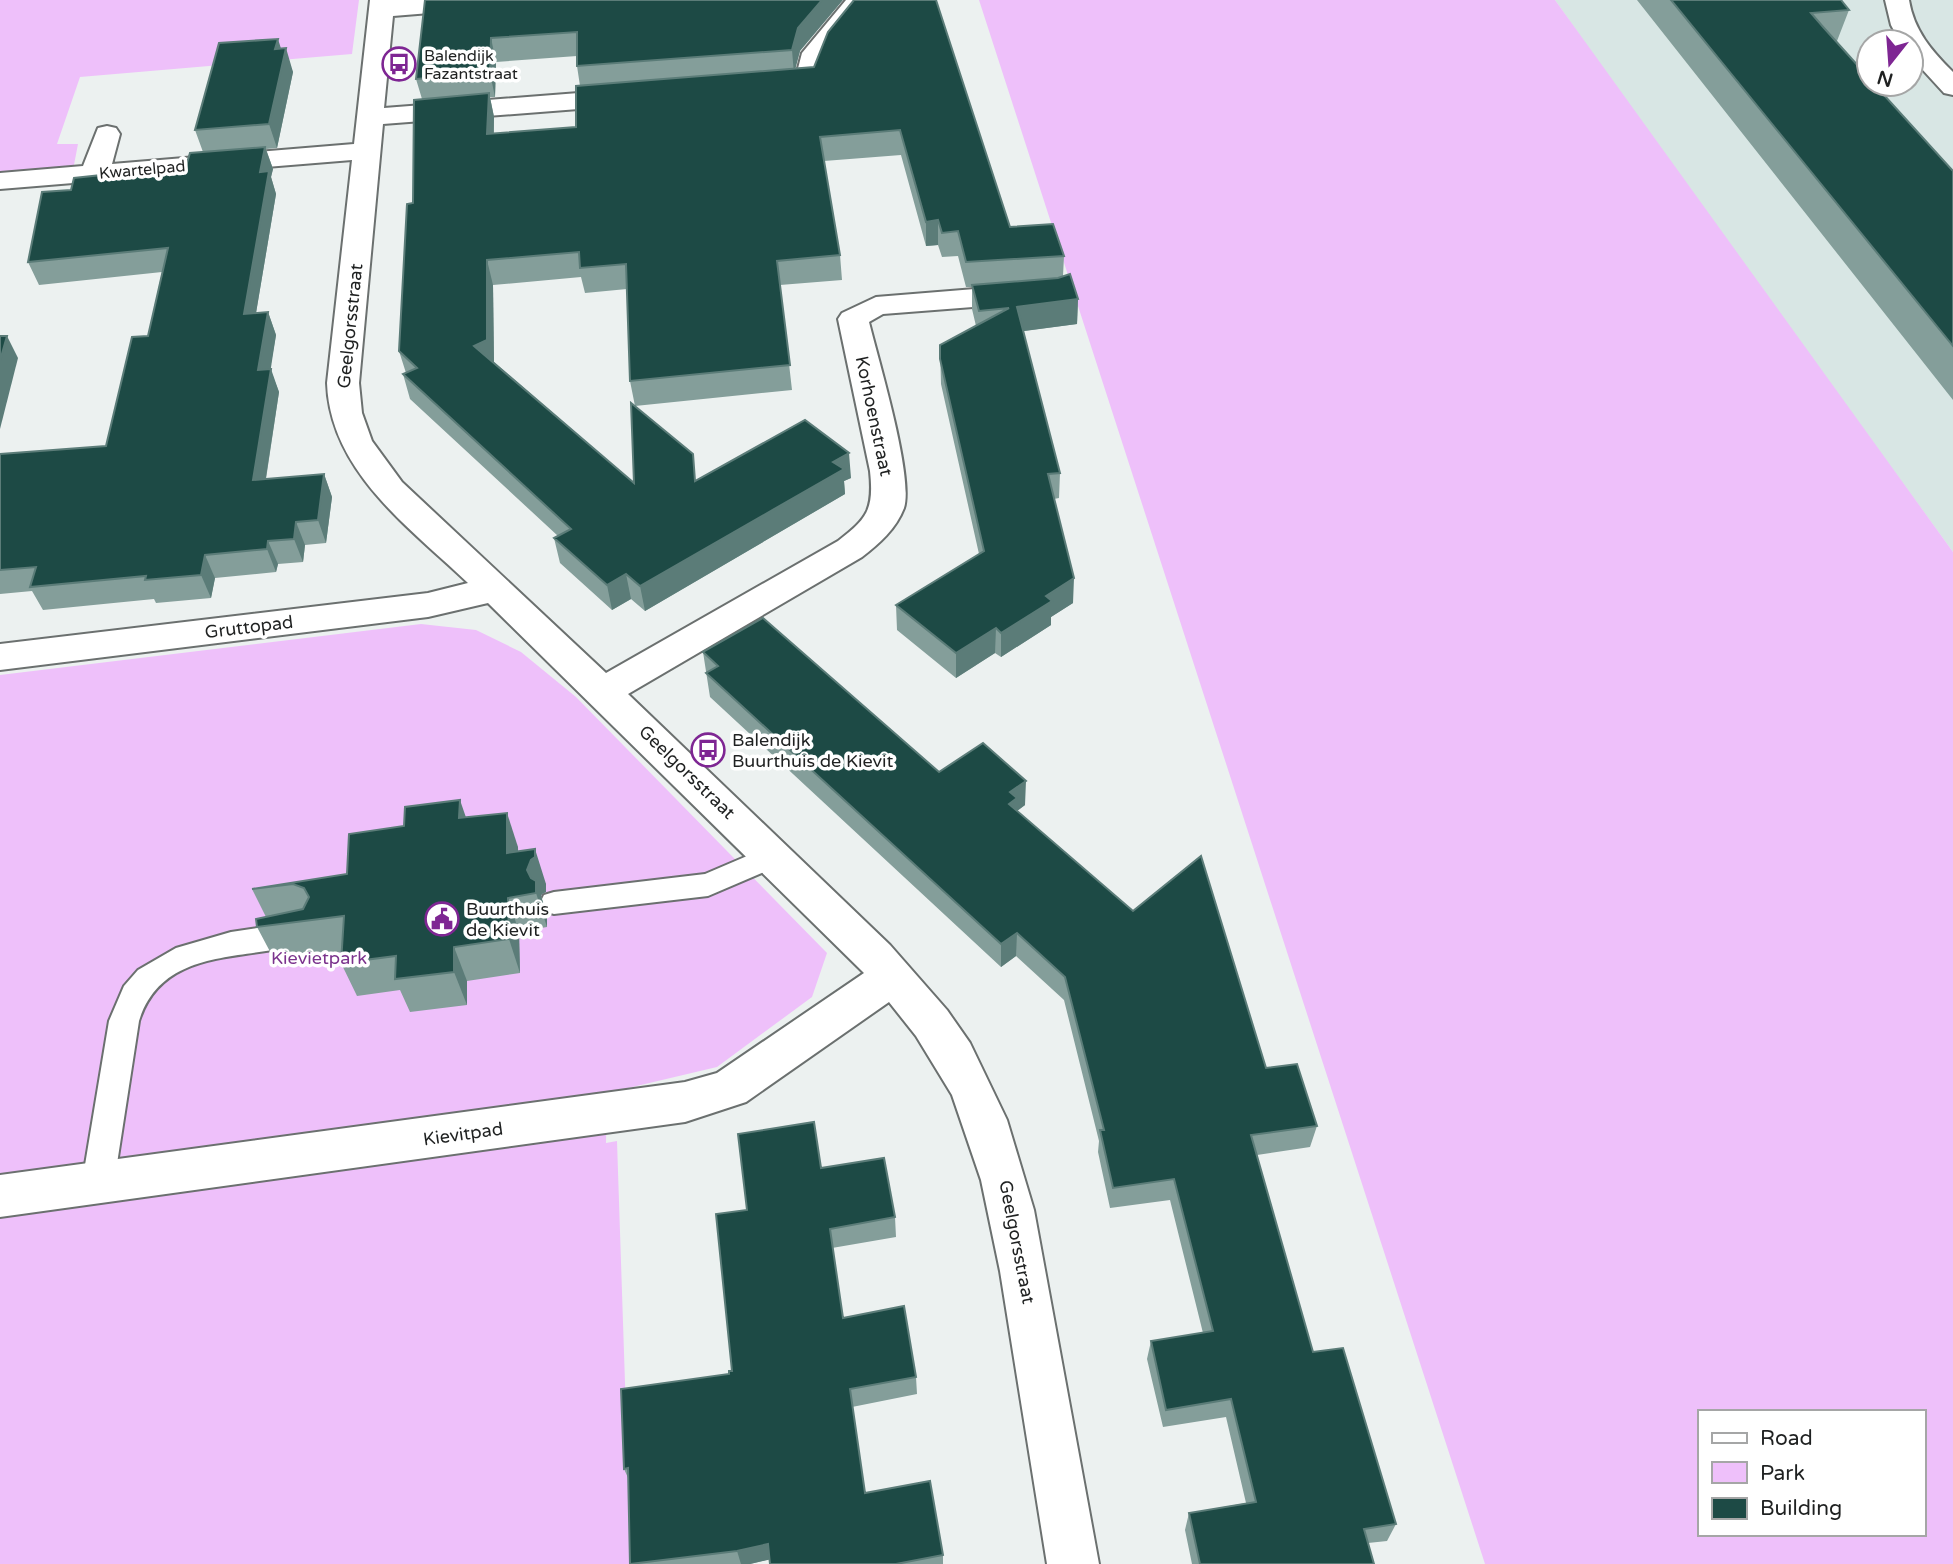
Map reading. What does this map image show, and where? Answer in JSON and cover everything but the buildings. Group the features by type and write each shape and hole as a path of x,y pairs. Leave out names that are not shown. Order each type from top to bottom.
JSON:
{"street":[{"path":"382,5 504,0"},
{"path":"753,88 807,83 815,53 859,0"},
{"path":"1897,0 1898,11 1908,35 1953,87"},
{"name":"Geelgorsstraat","path":"382,5 342,405 353,435 369,466 390,490 773,856 892,977 944,1039 971,1086 994,1142 1013,1209 1073,1564"},
{"name":"Kwartelpad","path":"0,181 94,173 657,95"},
{"path":"94,173 107,134"},
{"name":"Korhoenstraat","path":"603,691 850,550 876,529 889,503 887,472 853,319 876,306 1058,291"},
{"name":"Gruttopad","path":"0,657 428,605 496,589"},
{"name":"Kievitpad","path":"0,1196 685,1102 730,1088 892,977"}],"lane":[{"path":"554,903 708,885 773,856"},
{"path":"98,1183 124,1020 134,995 153,974 203,948 309,932"}],"shaded area":[{"path":"1555,0 1953,0 1953,552 1659,148"}],"green space":[{"path":"0,0 359,0 352,54 80,77 57,144 78,144 73,170 0,176"},
{"path":"979,0 1555,0 1953,552 1953,1564 1485,1564"},
{"name":"Kievietpark","path":"421,624 476,630 521,652 576,697 827,953 812,997 717,1067 607,1093 606,1143 617,1141 631,1564 0,1564 0,675"}],"place":[{"name":"Balendijk Fazantstraat","path":"399,64"},
{"name":"Balendijk Buurthuis de Kievit","path":"708,750"},
{"name":"Buurthuis de Kievit","path":"442,919"}]}
